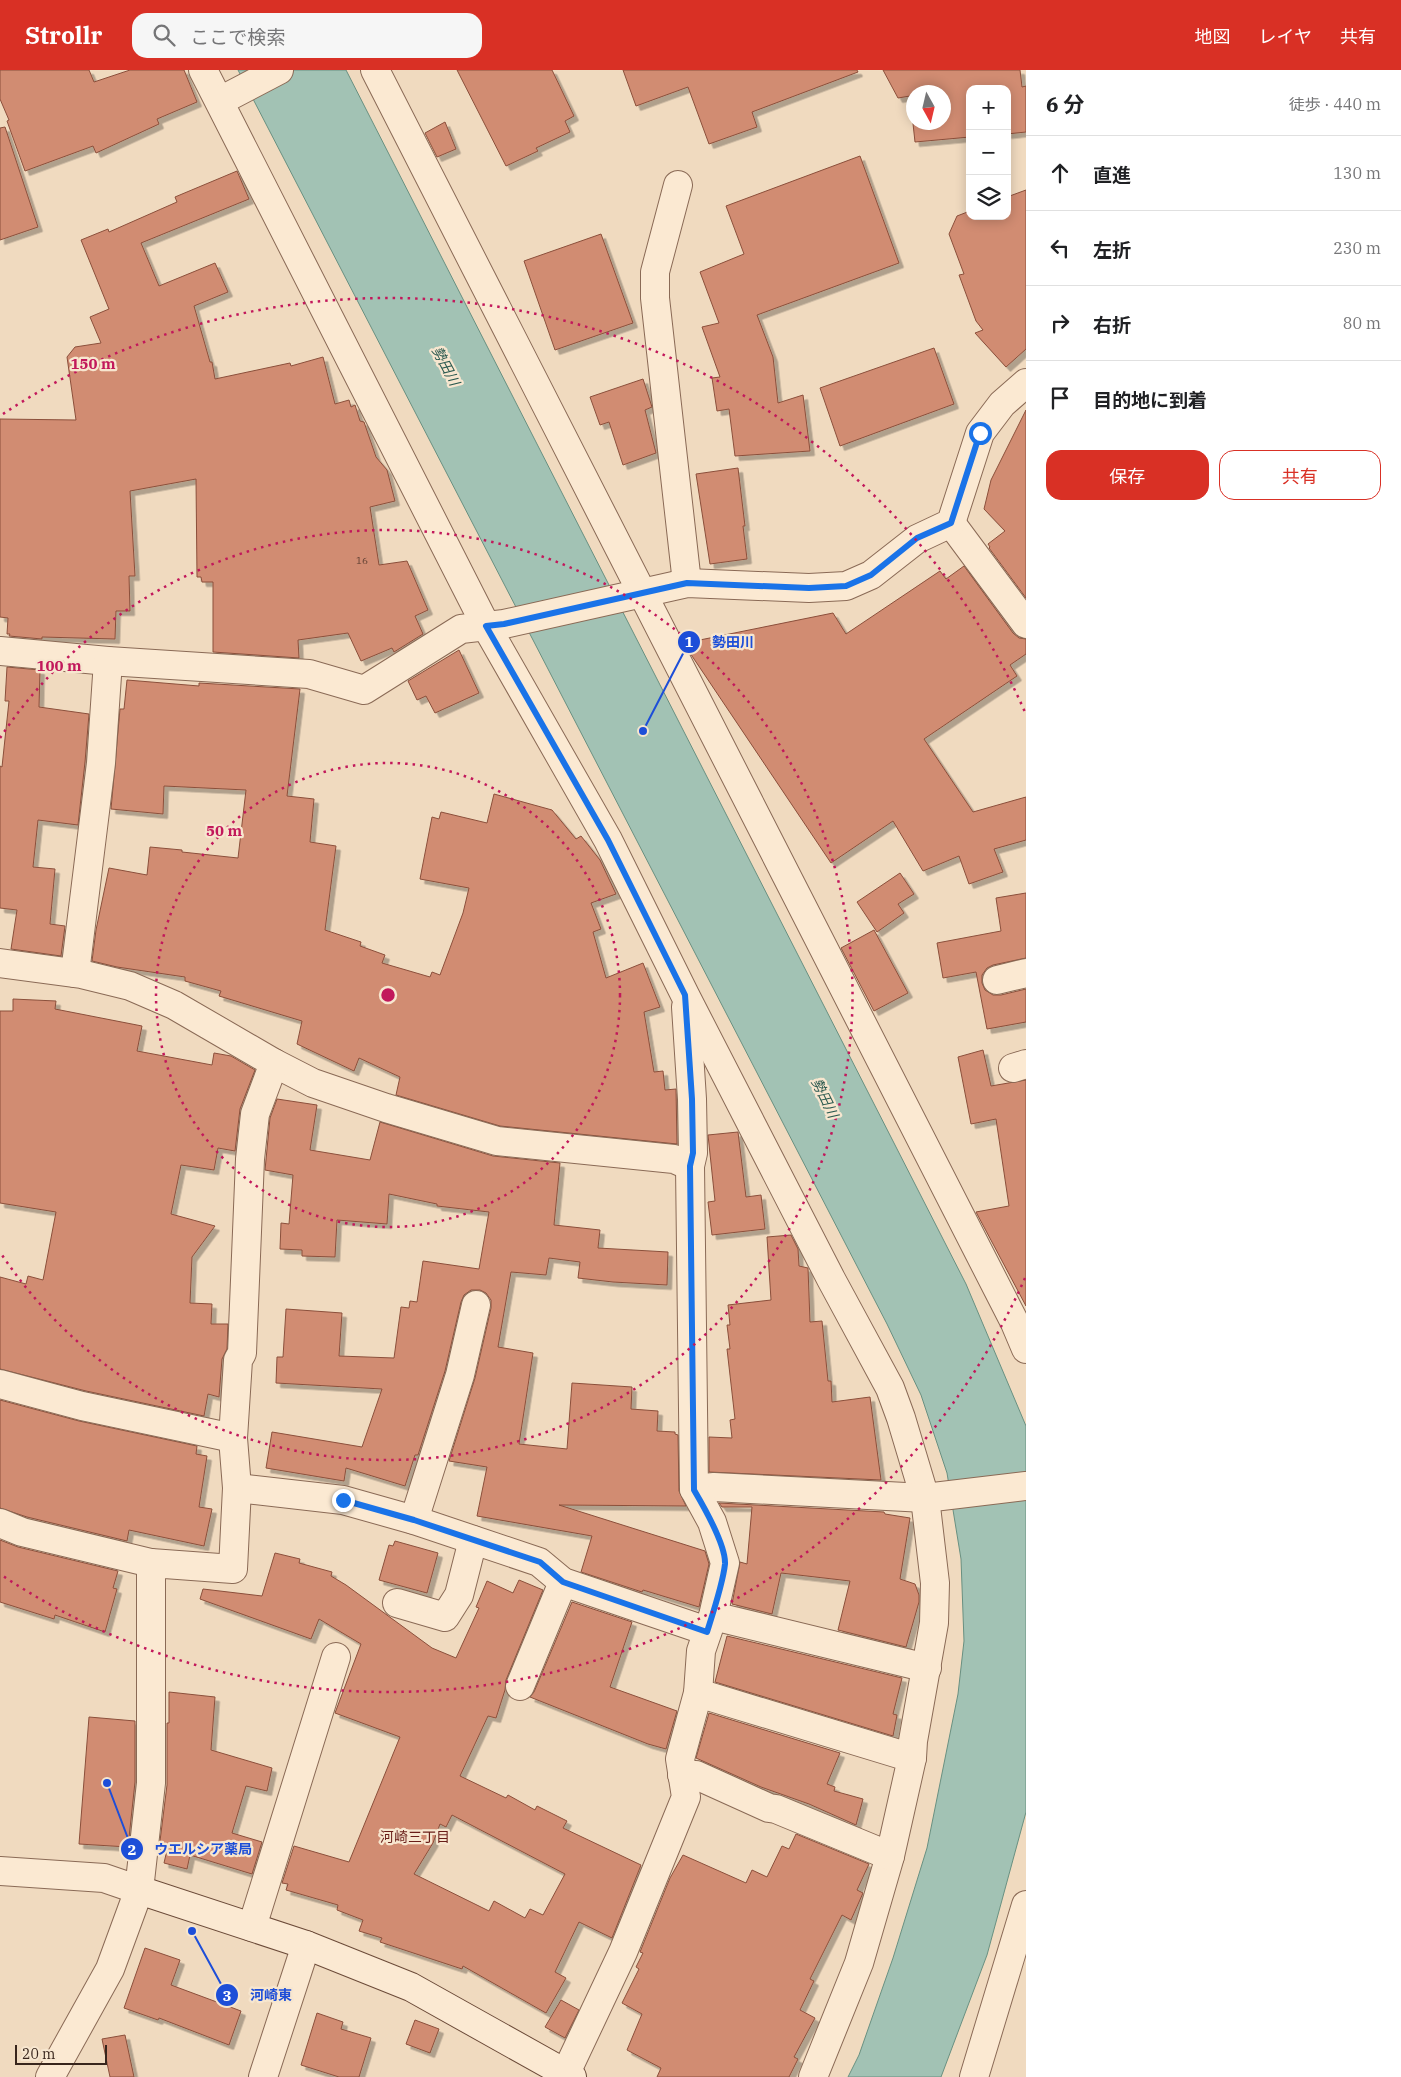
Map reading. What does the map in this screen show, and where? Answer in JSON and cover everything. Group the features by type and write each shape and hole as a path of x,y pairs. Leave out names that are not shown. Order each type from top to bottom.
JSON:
{"street":[{"path":"203,70 224,98 495,625 608,840 685,995 831,1279 890,1388 930,1497 935,1583 934,1623 913,1741 912,1758 890,1856 859,1963 813,2077"},
{"path":"224,98 279,70"},
{"path":"374,70 634,594 1002,1296 1026,1349"},
{"path":"678,185 655,272 655,298 687,583"},
{"path":"0,651 108,661 309,674 364,690 461,629 495,625 687,583 809,588 846,586 871,575 917,538 951,523 980,433 1002,404 1026,382"},
{"path":"951,523 1026,624"},
{"path":"75,974 101,763 108,661"},
{"path":"0,963 75,974 130,986 174,1005 312,1083 386,1108 498,1141 674,1159 690,1166"},
{"path":"997,980 1026,973"},
{"path":"0,1871 104,1878 306,1944 411,1987 567,2076 623,1952 686,1798 680,1759 698,1693 701,1651 710,1624 725,1563 712,1522 694,1490 690,1166 693,1153 692,1099 685,995"},
{"path":"0,1523 22,1532 151,1563 234,1569 237,1488 233,1438 238,1360 242,1353 250,1159 255,1114 274,1063"},
{"path":"414,1520 460,1375 476,1305"},
{"path":"0,1384 82,1406 233,1438"},
{"path":"694,1490 714,1487 930,1497 1026,1486"},
{"path":"237,1488 343,1500 414,1520 540,1562 563,1582 710,1624 927,1668"},
{"path":"397,1603 445,1617 459,1595 473,1540"},
{"path":"50,2077 110,1969 139,1890 151,1783 151,1563"},
{"path":"520,1686 563,1582"},
{"path":"252,1927 336,1657"},
{"path":"698,1693 912,1758"},
{"path":"682,1774 696,1775 769,1808 776,1809 890,1856"},
{"path":"974,2077 1026,1905"},
{"path":"263,2077 306,1944"}],"water":[{"path":"238,70 346,70 966,1284 1026,1426 1026,1812 987,1955 941,2077 848,2077 859,2055 893,1958 927,1848 958,1694 964,1641 961,1559 947,1473 921,1395 887,1324"}],"building":[{"path":"0,70 89,70 94,82 130,70 184,70 197,102 157,119 159,124 96,153 93,146 25,171 7,121 9,120 0,99"},
{"path":"457,70 552,70 574,116 565,121 570,132 536,148 538,151 506,166"},
{"path":"623,70 857,70 858,72 752,112 757,127 709,144 688,87 636,106"},
{"path":"883,70 1020,70 1022,87 1026,86 1026,132 1011,134 1011,85 966,85 966,137 915,142 914,130 951,130 951,85 906,85 906,97 898,98"},
{"path":"445,122 456,149 437,157 425,133"},
{"path":"5,127 38,227 0,240 0,128"},
{"path":"860,156 899,263 757,315 773,357 778,403 803,395 810,451 735,456 729,409 717,411 712,378 720,377 702,327 719,323 700,272 744,254 726,206"},
{"path":"237,171 249,199 141,243 159,286 215,263 228,292 194,306 210,362 212,362 215,379 290,363 291,366 323,357 335,404 349,400 351,407 355,405 360,421 364,422 376,457 387,470 395,501 370,507 379,565 407,561 428,610 415,616 423,634 394,652 392,648 361,661 348,633 298,640 299,658 213,652 213,582 202,582 201,577 197,577 196,479 130,491 135,576 129,576 130,611 116,611 115,639 42,637 42,639 9,636 10,634 7,634 8,618 0,617 0,419 76,420 67,357 75,347 101,343 90,317 109,309 81,240 108,229 109,232 177,202 175,197"},
{"path":"1026,190 1026,349 1006,367 975,333 983,330 976,321 959,275 964,274 949,234 957,216 966,213 966,220 1011,220 1011,196"},
{"path":"601,234 633,323 555,350 524,261"},
{"path":"934,348 954,404 840,446 820,388"},
{"path":"643,379 652,407 645,410 656,453 623,465 609,422 600,425 590,397"},
{"path":"1026,410 1026,598 989,548 988,544 1005,531 984,509 991,480"},
{"path":"738,468 747,559 710,564 696,474"},
{"path":"964,566 1013,633 1019,638 1026,639 1026,654 1010,665 1017,676 924,739 973,812 1026,797 1026,840 994,849 1003,872 969,884 959,856 923,871 893,821 831,863 685,643 833,613 846,634 940,571 946,579"},
{"path":"459,650 479,693 435,713 426,696 417,700 408,681"},
{"path":"7,667 40,670 39,707 89,714 78,825 38,820 33,867 55,869 50,924 65,926 61,956 11,949 17,910 0,908 0,766 2,767 9,701 5,701"},
{"path":"127,680 199,686 199,683 300,689 287,796 314,799 310,842 336,846 325,930 361,942 360,946 385,955 382,963 430,977 432,972 440,975 463,913 469,888 420,879 432,817 439,819 441,812 487,823 494,794 552,810 576,839 581,836 600,860 616,894 591,903 601,929 593,932 606,978 643,963 660,1007 644,1012 654,1072 663,1071 665,1090 676,1089 677,1144 500,1126 396,1095 400,1077 359,1058 354,1071 297,1044 302,1021 219,996 221,991 185,981 185,977 117,967 92,961 96,930 109,868 147,875 150,847 238,858 246,790 164,786 163,814 111,809 120,709 124,709"},
{"path":"900,873 914,894 898,904 904,913 877,932 857,902"},
{"path":"1026,893 1026,958 987,968 982,975 982,983 985,990 993,995 1026,989 1026,1022 987,1029 976,972 943,978 937,943 1001,931 996,898"},
{"path":"874,930 908,993 874,1011 841,948"},
{"path":"13,999 56,1001 55,1009 142,1026 137,1051 212,1065 214,1053 231,1056 255,1070 240,1109 235,1151 218,1148 214,1170 181,1165 171,1214 215,1226 192,1257 190,1303 212,1304 211,1324 228,1324 227,1349 222,1359 219,1397 208,1394 204,1416 86,1391 0,1369 0,1277 26,1284 28,1276 43,1280 56,1212 0,1203 0,1011 13,1011"},
{"path":"983,1050 991,1086 1026,1080 1026,1306 976,1212 1009,1206 996,1119 971,1124 958,1057"},
{"path":"277,1099 317,1105 310,1150 370,1160 380,1122 493,1156 560,1163 554,1225 600,1230 598,1248 668,1252 667,1285 578,1278 580,1262 549,1258 546,1275 511,1272 498,1347 533,1353 519,1444 567,1449 572,1383 632,1387 631,1409 658,1411 657,1431 675,1432 678,1435 679,1491 686,1506 559,1505 705,1551 709,1564 699,1607 643,1590 642,1592 581,1572 592,1536 477,1516 487,1467 449,1461 475,1378 491,1308 491,1300 486,1293 480,1290 471,1290 464,1295 461,1302 445,1371 418,1455 415,1455 405,1486 346,1468 344,1481 266,1468 272,1432 362,1447 382,1389 276,1383 277,1357 283,1357 286,1309 342,1313 339,1356 394,1358 401,1307 409,1308 410,1301 417,1302 423,1261 479,1269 489,1212 437,1206 437,1204 389,1194 387,1224 337,1220 335,1257 302,1256 302,1250 280,1249 281,1223 289,1224 293,1175 265,1170 270,1118"},
{"path":"738,1132 746,1197 761,1195 765,1229 712,1235 708,1202 715,1201 708,1135"},
{"path":"791,1235 798,1249 799,1266 808,1268 810,1322 822,1321 828,1381 831,1381 832,1402 870,1397 881,1480 709,1472 709,1437 732,1438 730,1420 735,1419 727,1349 730,1349 727,1325 730,1325 728,1305 771,1300 767,1237"},
{"path":"0,1400 79,1421 197,1446 196,1454 207,1456 199,1507 212,1509 204,1546 129,1530 127,1541 27,1517 0,1508"},
{"path":"719,1503 884,1512 885,1514 910,1518 900,1579 915,1584 919,1595 919,1602 906,1647 838,1630 850,1581 781,1573 772,1614 732,1604 740,1562 747,1564 752,1507 722,1507"},
{"path":"0,1540 18,1547 118,1571 113,1588 117,1589 105,1632 55,1615 54,1619 0,1602"},
{"path":"395,1541 438,1553 427,1593 379,1580 389,1545 393,1546"},
{"path":"275,1553 300,1559 299,1563 332,1572 331,1576 432,1648 456,1658 479,1608 476,1607 487,1581 513,1593 519,1580 543,1590 506,1680 505,1690 496,1718 488,1716 460,1776 506,1798 508,1795 535,1810 537,1806 567,1821 563,1828 641,1865 612,1938 579,1922 555,1972 566,1978 546,2013 463,1966 462,1969 380,1942 382,1938 359,1931 363,1920 337,1910 338,1905 286,1890 288,1884 282,1883 294,1846 349,1862 400,1737 335,1713 361,1644 319,1619 311,1639 200,1599 203,1589 262,1596","holes":["452,1815 565,1874 543,1915 530,1909 525,1918 494,1901 489,1911 414,1874 433,1843 440,1824 446,1827"]},
{"path":"572,1602 632,1622 610,1687 677,1711 666,1749 648,1744 530,1697 534,1692"},
{"path":"727,1636 902,1678 893,1714 897,1715 893,1736 715,1682"},
{"path":"169,1692 215,1697 211,1750 272,1768 267,1791 246,1786 232,1833 262,1842 252,1874 190,1855 187,1869 164,1863 167,1850 159,1849 167,1785"},
{"path":"709,1713 840,1753 827,1784 835,1787 834,1791 863,1799 856,1825 809,1804 761,1787 696,1758"},
{"path":"89,1717 135,1721 135,1782 128,1847 79,1844"},
{"path":"796,1834 869,1864 857,1890 863,1893 851,1920 842,1915 810,1979 814,1981 800,2010 815,2018 794,2057 798,2059 789,2077 657,2077 661,2068 627,2050 642,2014 622,2003 639,1969 636,1967 643,1953 640,1952 670,1878 683,1855 746,1883 752,1870 767,1877 782,1846 789,1849"},
{"path":"145,1948 180,1960 171,1985 241,2011 229,2045 159,2018 158,2020 124,2008"},
{"path":"561,2000 579,2010 565,2038 545,2027"},
{"path":"317,2013 343,2022 341,2029 371,2038 359,2077 339,2077 301,2065"},
{"path":"415,2020 439,2029 430,2053 406,2044"},
{"path":"125,2035 134,2077 110,2077 102,2039"}],"place":[{"name":"勢田川","path":"643,731"},
{"name":"ウエルシア薬局","path":"107,1783"},
{"name":"河崎東","path":"192,1931"}],"district":[{"name":"河崎三丁目","path":"415,1837"}],"route":[{"path":"343,1500 414,1520 540,1562 563,1582 707,1632 725,1563 712,1522 694,1490 690,1166 693,1153 692,1099 685,995 608,840 486,626 504,624 626,595 687,583 809,588 846,586 871,575 917,538 951,523 980,433"}]}
